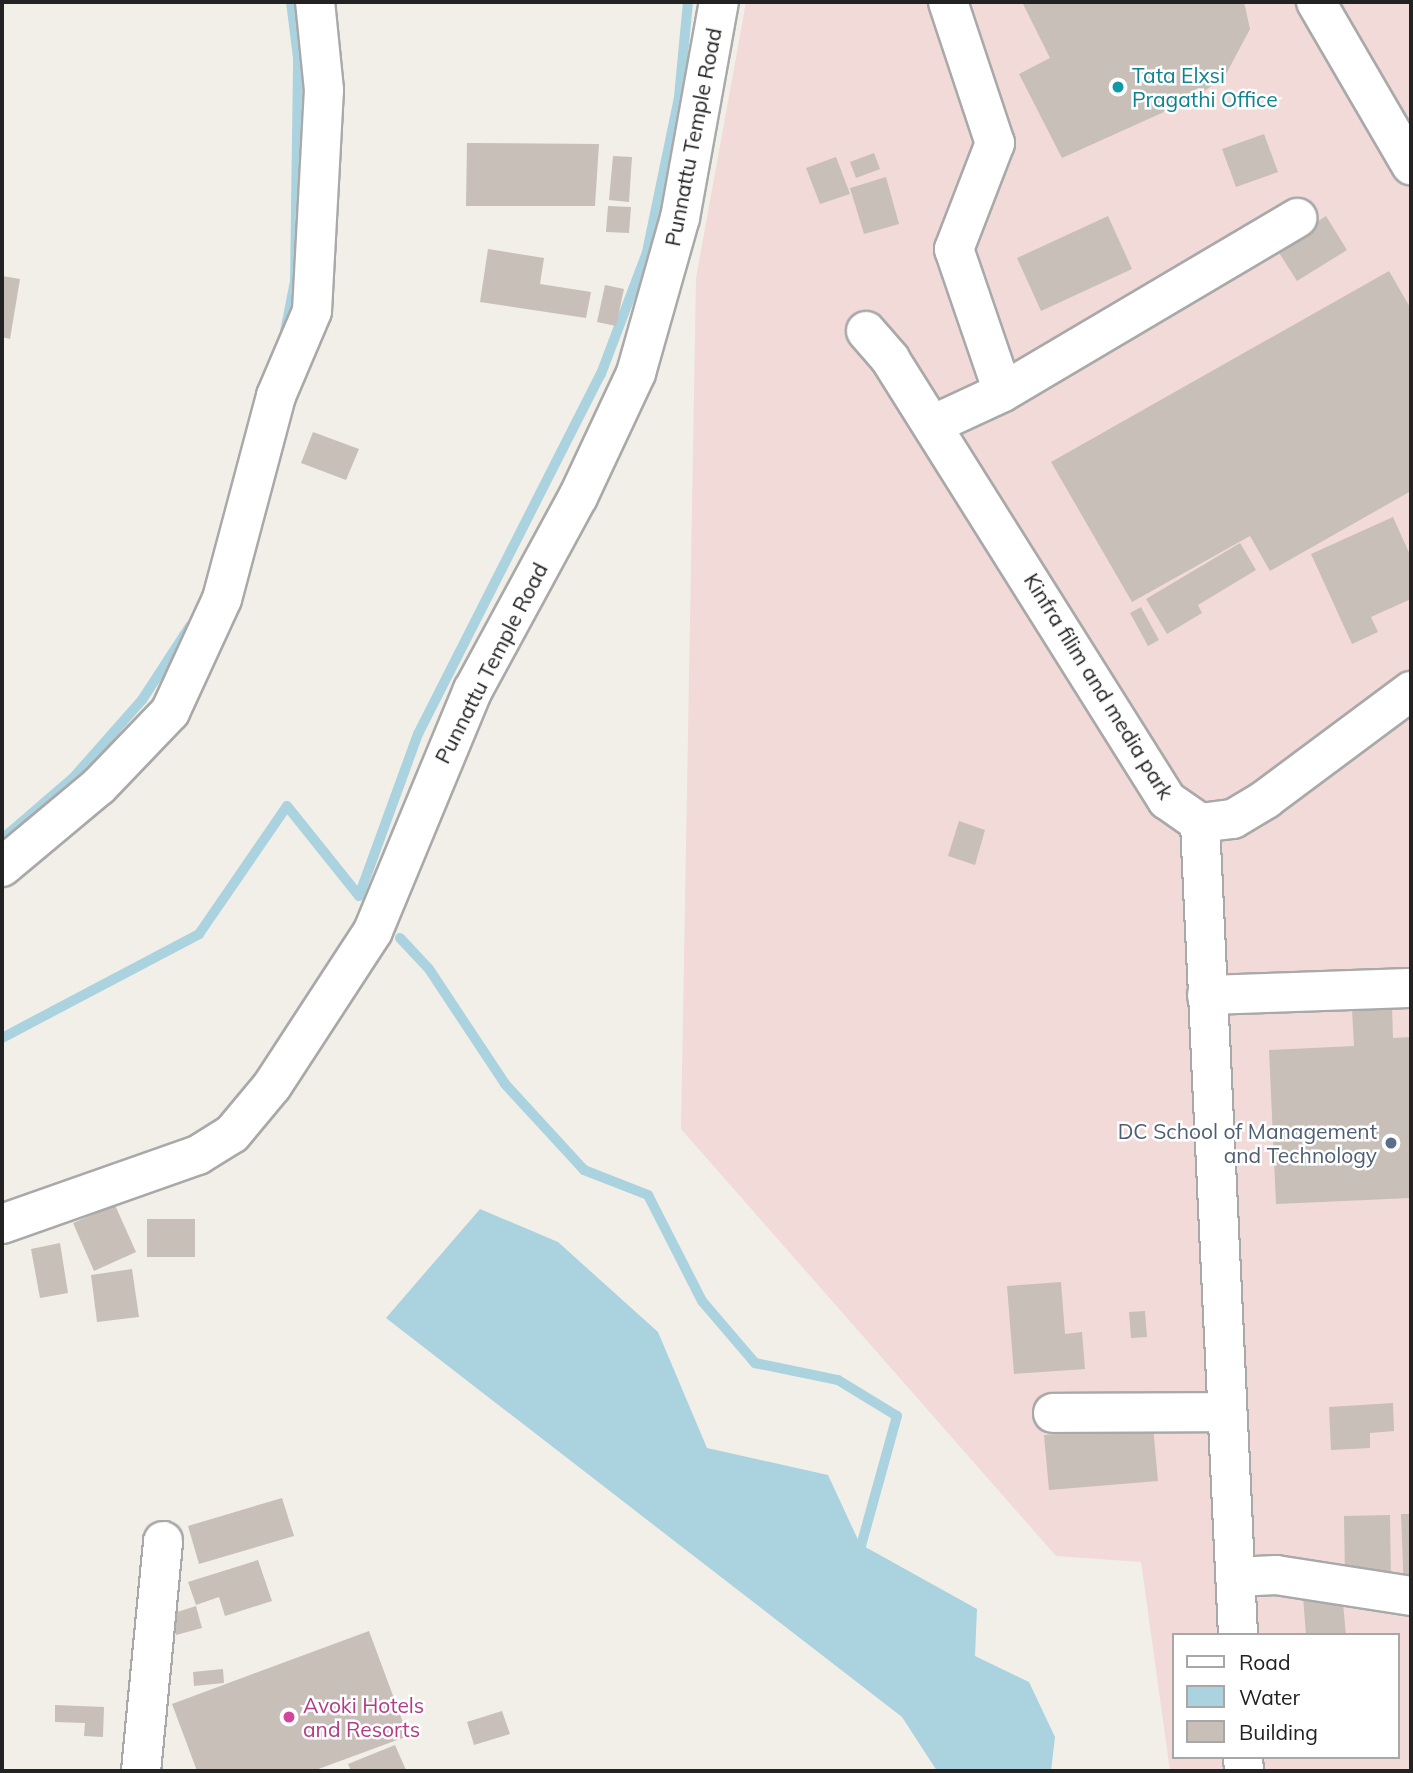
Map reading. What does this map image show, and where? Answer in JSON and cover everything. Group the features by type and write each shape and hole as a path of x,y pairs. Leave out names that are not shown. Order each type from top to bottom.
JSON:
{"street":[{"path":"2,867 99,786 170,712 222,598 276,396 312,312 324,90 314,2"},
{"name":"Punnattu Temple Road","path":"2,1224 198,1155 232,1134 272,1086 373,931 473,690 578,497 636,373 680,218 719,2"},
{"path":"947,2 995,143 954,249 1003,392"},
{"path":"1316,2 1411,165"},
{"path":"932,425 1003,392 1297,218"},
{"name":"Kinfra filim and media park","path":"866,331 932,425 1167,800 1200,823"},
{"path":"1238,1633 1200,823 1233,819 1266,799 1411,691"},
{"path":"1207,995 1411,988"},
{"path":"1053,1413 1227,1412"},
{"path":"141,1771 163,1541"},
{"path":"1235,1577 1276,1575 1411,1596"}],"shaded area":[{"path":"746,2 1411,2 1411,1771 1170,1771 1141,1562 1056,1556 681,1129 696,278"}],"water":[{"path":"480,1209 558,1242 658,1332 707,1448 828,1475 860,1544 977,1609 975,1656 1029,1682 1055,1737 1051,1771 937,1771 902,1717 386,1318"}],"building":[{"name":"Tata Elxsi Pragathi Office","path":"1022,2 1244,2 1250,29 1225,76 1195,98 1062,158 1019,74 1050,58"},
{"path":"1264,134 1278,172 1236,187 1222,149"},
{"path":"467,143 599,144 595,206 466,206"},
{"path":"874,153 880,169 856,178 850,162"},
{"path":"613,156 632,157 629,202 609,200"},
{"path":"836,157 850,194 820,204 806,168"},
{"path":"886,177 899,224 864,234 850,188"},
{"path":"608,206 631,207 629,233 606,232"},
{"path":"1108,216 1132,269 1041,311 1017,258"},
{"path":"1326,216 1347,250 1297,281 1276,248"},
{"path":"488,249 544,258 540,284 591,292 586,318 480,302"},
{"path":"1389,271 1411,309 1411,491 1270,571 1250,536 1132,602 1051,462"},
{"path":"2,276 20,279 10,339 2,337"},
{"path":"605,285 624,289 616,326 597,322"},
{"path":"313,432 359,449 346,480 301,463"},
{"path":"1393,517 1411,557 1411,599 1371,617 1378,632 1352,644 1311,554"},
{"path":"1240,543 1256,570 1198,605 1202,613 1167,634 1146,599"},
{"path":"1141,607 1159,640 1148,646 1130,613"},
{"path":"959,821 985,830 975,865 948,856"},
{"path":"1392,1007 1393,1038 1411,1037 1411,1198 1276,1204 1269,1050 1354,1046 1352,1009"},
{"path":"115,1205 136,1252 94,1271 73,1223"},
{"path":"147,1219 195,1219 195,1257 147,1257"},
{"path":"60,1243 68,1293 40,1298 31,1249"},
{"path":"132,1269 139,1317 97,1322 91,1275"},
{"path":"1061,1282 1065,1334 1082,1332 1085,1369 1014,1374 1007,1286"},
{"path":"1145,1311 1147,1337 1131,1338 1129,1312"},
{"path":"1393,1403 1394,1431 1370,1433 1370,1448 1331,1450 1329,1407"},
{"path":"1153,1426 1158,1481 1049,1490 1044,1435"},
{"path":"282,1498 294,1536 199,1564 188,1526"},
{"path":"1401,1514 1411,1514 1411,1591 1404,1592"},
{"path":"1390,1515 1391,1580 1345,1580 1344,1516"},
{"path":"258,1560 272,1601 225,1616 219,1597 196,1605 188,1582"},
{"path":"1342,1593 1346,1633 1306,1633 1303,1596"},
{"path":"196,1606 202,1628 176,1635 171,1614"},
{"path":"369,1631 408,1736 313,1771 197,1771 172,1704"},
{"path":"223,1669 224,1683 194,1686 193,1672"},
{"path":"55,1705 104,1707 103,1737 84,1736 85,1723 55,1722"},
{"path":"502,1711 510,1734 474,1745 467,1722"},
{"path":"395,1745 406,1770 351,1771 348,1764"}],"waterway":[{"path":"285,332 295,281 298,58 291,2"},
{"path":"2,1038 199,934 287,806 359,896 418,734 601,374 647,252 679,97 688,2"},
{"path":"2,839 74,777 142,700 190,626"},
{"path":"400,938 429,969 505,1084 584,1170 648,1195 702,1301 755,1363 838,1380 897,1416 858,1557"}],"place":[{"name":"Tata Elxsi Pragathi Office","path":"1118,87"},
{"name":"DC School of Management and Technology","path":"1391,1143"},
{"name":"Avoki Hotels and Resorts","path":"289,1717"}]}
